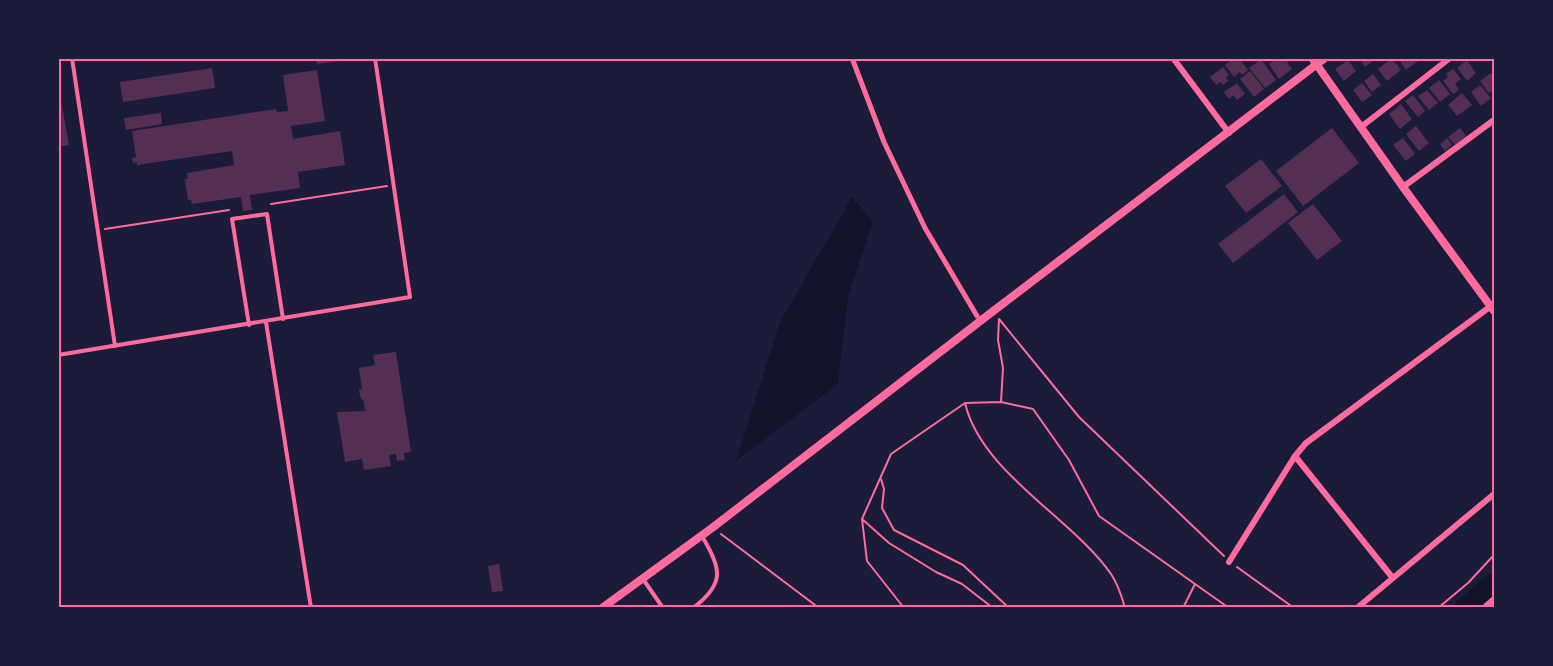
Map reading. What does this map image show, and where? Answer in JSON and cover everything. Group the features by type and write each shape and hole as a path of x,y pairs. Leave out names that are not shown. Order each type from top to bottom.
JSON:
{"street":[{"path":"852,58 884,142 920,218 977,316"},
{"path":"1173,58 1229,133"},
{"path":"602,608 1229,133 1315,62 1325,58"},
{"path":"1361,127 1450,58"},
{"path":"1229,562 1295,456 1306,443 1493,307 1403,187 1315,62"},
{"path":"1403,187 1494,120"},
{"path":"1295,456 1392,577"},
{"path":"1357,608 1494,494"},
{"path":"1484,608 1494,599"}],"lane":[{"path":"72,58 115,346"},
{"path":"58,355 410,297 375,58"},
{"path":"249,325 232,219 267,214 283,319"},
{"path":"266,322 311,608"},
{"path":"693,608 708,597 715,586 718,572 715,561 701,535"},
{"path":"642,578 663,608"}],"path":[{"path":"271,204 393,185"},
{"path":"98,230 229,210"},
{"path":"1001,402 1003,368 998,340 999,320 1079,417 1229,562 1294,608"},
{"path":"904,608 867,561 861,519 880,477 891,454 964,403 1001,402 1033,409 1069,460 1100,516 1229,608"},
{"path":"964,403 968,416 991,454 1085,544 1112,575 1125,608"},
{"path":"880,477 884,489 882,508 894,530 963,565 1010,608"},
{"path":"861,519 889,543 936,572 962,584 993,608"},
{"path":"718,532 819,608"},
{"path":"1438,608 1468,583 1494,555"},
{"path":"1183,608 1196,585"}],"shaded area":[{"path":"852,197 873,222 848,296 838,384 736,461 780,322"}],"building":[{"path":"316,58 339,58 340,61 317,64"},
{"path":"1234,58 1239,58 1248,70 1234,77 1225,65"},
{"path":"1276,58 1294,58 1287,63 1292,69 1279,79 1269,64"},
{"path":"1359,58 1369,58 1372,62 1365,67"},
{"path":"1392,58 1401,70 1387,81 1378,69"},
{"path":"1398,58 1422,58 1406,70"},
{"path":"1261,59 1276,80 1265,88 1249,68"},
{"path":"1348,60 1356,71 1344,81 1335,69"},
{"path":"1467,60 1476,73 1467,81 1457,68"},
{"path":"1223,67 1229,75 1226,78 1228,81 1223,85 1220,82 1216,85 1210,77"},
{"path":"212,68 215,88 123,102 120,82"},
{"path":"1453,69 1461,79 1455,84 1459,90 1453,94 1443,81 1448,77 1446,74"},
{"path":"317,70 325,121 291,126 293,139 340,131 345,165 298,172 300,188 250,195 252,210 243,211 241,197 192,204 191,200 188,200 185,179 188,179 187,173 234,165 232,151 137,165 137,162 133,163 132,158 136,157 132,131 276,109 277,112 288,111 283,75"},
{"path":"1250,71 1264,89 1254,97 1240,79"},
{"path":"1491,73 1494,77 1494,89 1489,93 1480,81"},
{"path":"1373,74 1381,85 1372,92 1364,81"},
{"path":"1439,80 1450,94 1440,102 1429,88"},
{"path":"58,83 69,145 58,147"},
{"path":"1237,83 1245,94 1237,100 1233,95 1229,99 1224,92"},
{"path":"1362,83 1372,95 1362,102 1353,90"},
{"path":"1480,85 1491,98 1481,106 1471,92"},
{"path":"1427,90 1438,103 1429,110 1418,96"},
{"path":"1462,93 1472,105 1457,116 1448,105"},
{"path":"1413,95 1425,111 1418,117 1405,101"},
{"path":"1401,104 1412,119 1400,129 1389,114"},
{"path":"161,113 162,124 126,130 124,118"},
{"path":"1416,126 1429,143 1419,151 1406,134"},
{"path":"1332,128 1359,163 1303,206 1276,171"},
{"path":"1460,128 1466,136 1455,145 1448,137"},
{"path":"1403,138 1415,154 1406,161 1393,145"},
{"path":"1447,138 1452,145 1445,151 1440,144"},
{"path":"1261,159 1282,186 1246,213 1225,186"},
{"path":"1284,194 1298,212 1233,263 1218,244"},
{"path":"1313,204 1342,241 1317,260 1288,223"},
{"path":"396,352 411,452 404,453 405,460 397,461 396,454 389,455 391,466 364,470 362,459 345,462 337,412 365,411 359,389 362,389 359,368 375,365 373,355"},
{"path":"499,564 503,591 492,592 488,566"}],"waterway":[{"path":"1466,608 1494,584"}]}
